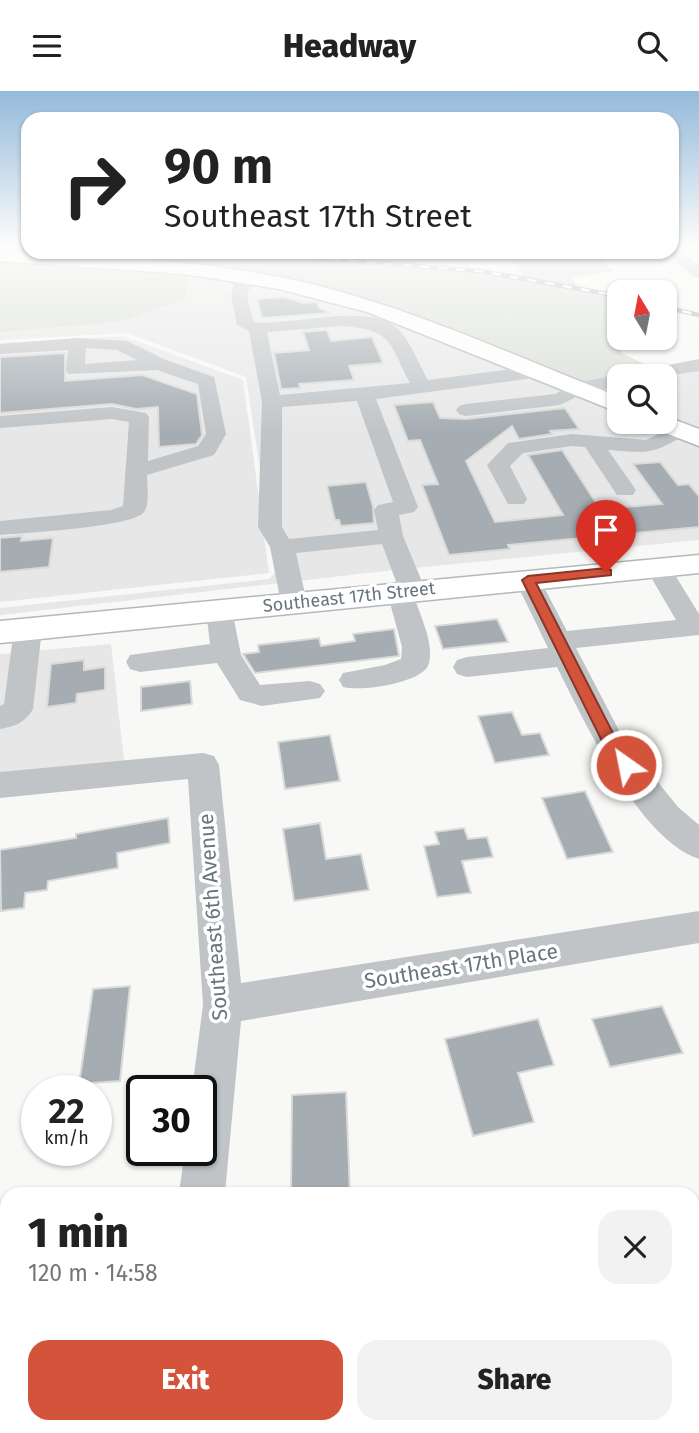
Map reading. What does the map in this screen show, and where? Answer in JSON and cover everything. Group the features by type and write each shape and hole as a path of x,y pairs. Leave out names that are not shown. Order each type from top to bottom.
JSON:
{"main road":[{"path":"376,308 607,401"},
{"name":"Southeast 17th Street","path":"14,630 699,564"}],"street":[{"path":"242,308 246,325 257,328 361,320 382,326 391,331 422,387"},
{"path":"257,328 272,402 270,527 282,547 293,603"},
{"path":"0,349 78,343 121,345 159,364 207,381 216,434 206,450 136,471"},
{"path":"272,402 365,395 534,372"},
{"path":"677,375 695,375"},
{"path":"466,410 561,399 576,389 607,383"},
{"path":"353,680 389,675 415,665 416,647 386,510 406,507 365,395"},
{"path":"0,422 112,413 139,417 134,510 115,517 0,527"},
{"path":"516,499 498,465 516,448 572,440 649,447 679,430"},
{"path":"590,440 625,490"},
{"path":"282,547 391,537"},
{"path":"467,667 696,626 658,568"},
{"path":"528,580 612,747 666,817 699,845"},
{"path":"219,610 226,653 250,693 261,697 310,691"},
{"path":"0,718 18,709 14,630"},
{"path":"140,662 226,653"},
{"name":"Southeast 6th Avenue","path":"0,785 203,765 223,1005 203,1187"},
{"name":"Southeast 17th Place","path":"223,1005 699,927"}],"shaded area":[{"path":"0,308 159,308 121,322 0,332"},
{"path":"143,308 356,308 607,406 607,434 677,433 699,442 699,540 394,570 0,615 0,608 269,579 276,572 246,377 127,333 0,340 0,332 121,322"},
{"path":"361,308 607,308 607,350 622,350 621,353 644,364 607,364 607,378 580,384"},
{"path":"123,336 243,380 269,573 0,602 0,343"},
{"path":"699,368 699,433 677,425 677,372"},
{"path":"111,644 124,761 0,794 0,654"}],"building":[{"path":"259,308 319,308 331,313 262,318"},
{"path":"327,330 331,341 372,337 383,363 349,366 354,380 299,384 300,388 281,389 274,353 309,350 303,332"},
{"path":"65,353 65,381 142,375 197,394 202,435 196,444 159,447 158,407 136,409 112,404 0,413 0,357"},
{"path":"433,402 440,418 466,419 565,408 579,429 550,431 552,434 519,439 512,426 466,461 495,522 563,515 528,455 562,450 600,509 662,504 633,464 660,462 678,485 689,484 699,496 699,527 508,545 510,549 449,555 422,485 438,484 420,440 408,441 394,405"},
{"path":"366,482 374,523 341,526 339,520 335,520 327,486"},
{"path":"22,536 21,541 53,538 49,567 0,572 0,538"},
{"path":"497,619 508,642 443,649 435,626"},
{"path":"394,629 399,656 255,673 243,654 259,652 258,645 319,638 321,646 355,641 353,634"},
{"path":"84,660 84,670 105,667 105,690 77,694 76,703 47,707 51,664"},
{"path":"190,681 192,704 141,711 141,687"},
{"path":"512,712 522,735 540,733 549,755 495,763 478,716"},
{"path":"330,735 340,781 285,789 278,742"},
{"path":"585,791 613,852 567,859 542,798"},
{"path":"168,818 170,843 117,853 118,868 48,881 47,890 25,893 24,908 1,911 0,850 76,838 76,834"},
{"path":"320,823 326,859 361,854 369,890 294,901 283,829"},
{"path":"464,828 468,839 487,837 493,857 462,861 471,893 437,897 424,846 439,844 435,832"},
{"path":"130,986 120,1081 112,1082 112,1075 80,1075 93,989"},
{"path":"662,1006 683,1053 610,1067 592,1019"},
{"path":"538,1019 554,1065 518,1073 534,1122 473,1136 445,1039"},
{"path":"346,1092 350,1187 291,1187 292,1095"}],"railway":[{"path":"677,310 699,315"}],"route":[{"path":"606,572 528,580 612,747 626,765"}]}
